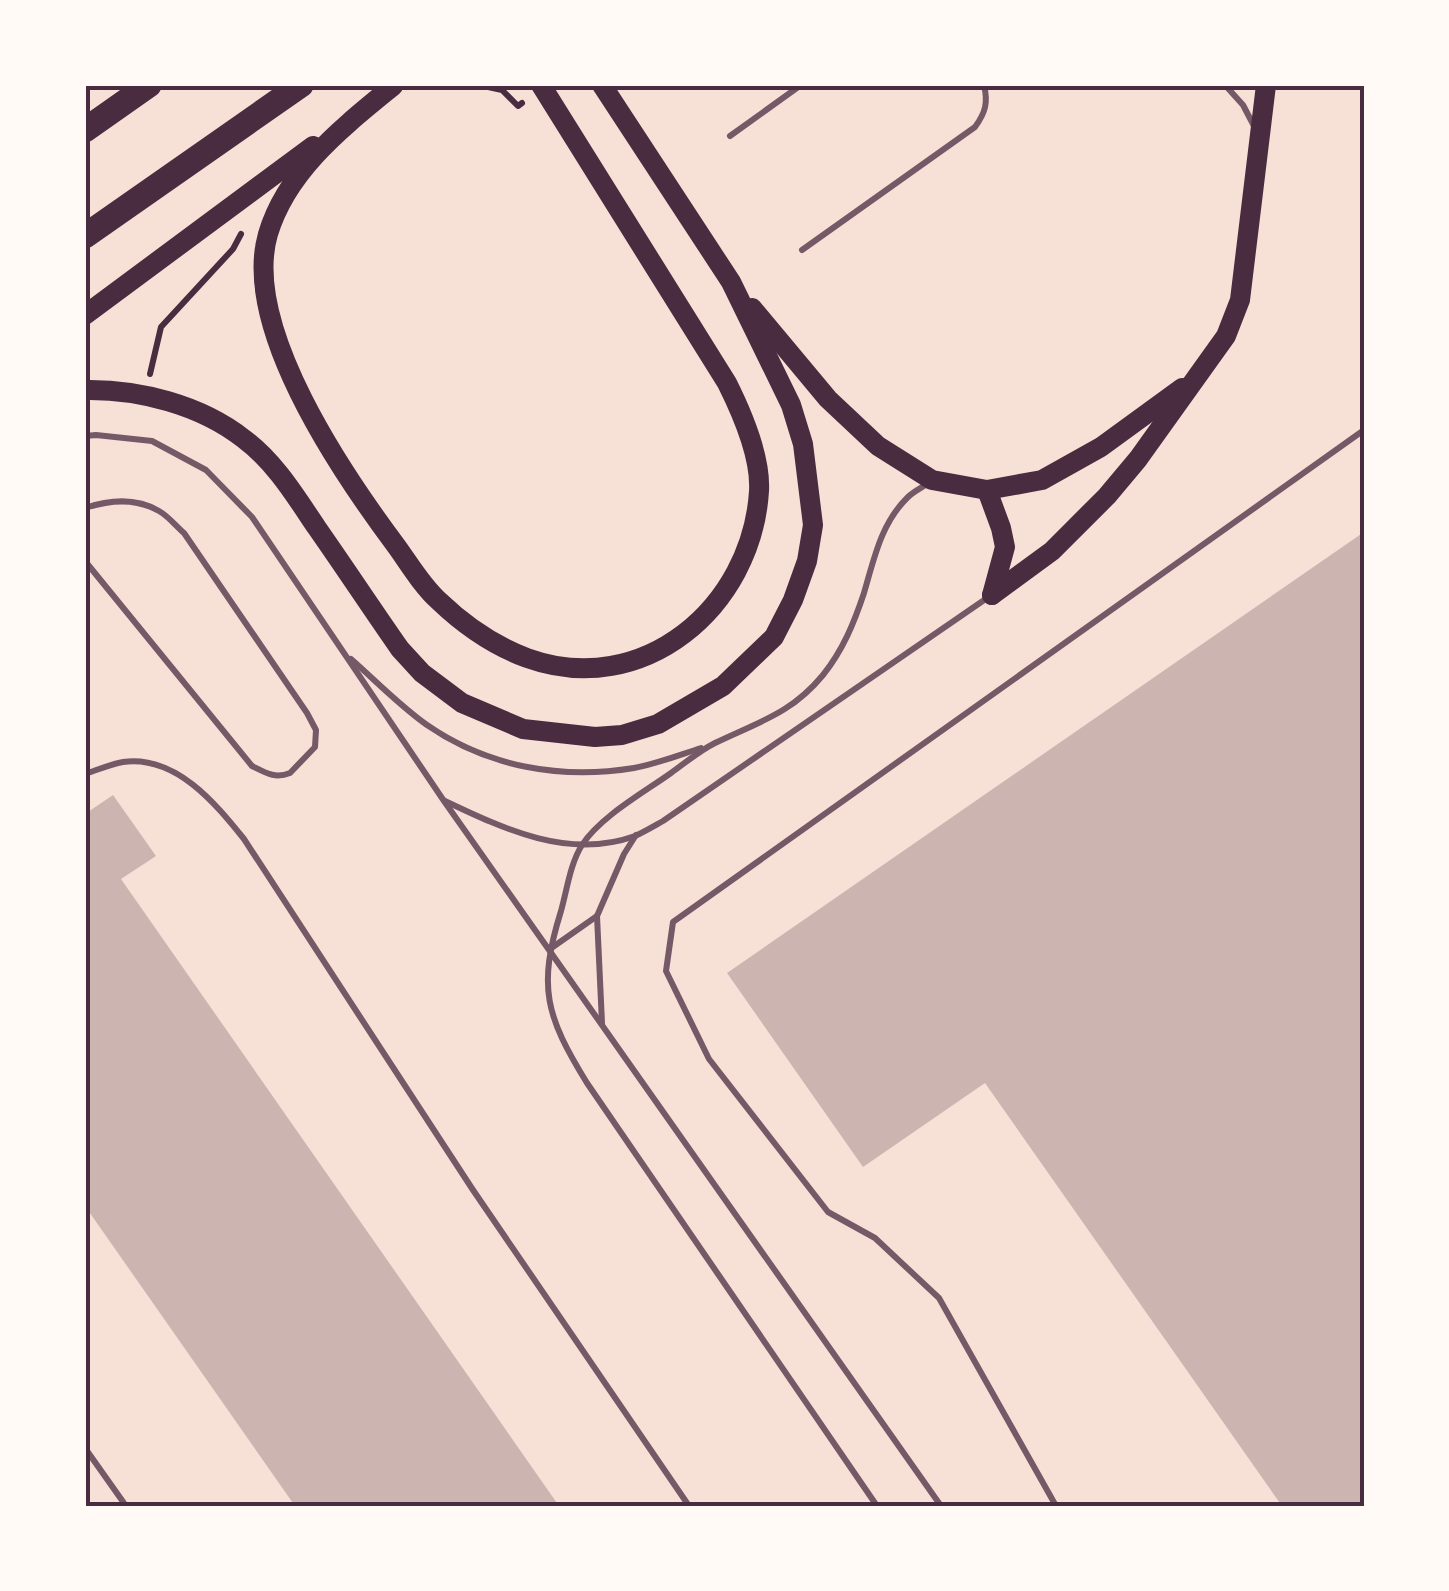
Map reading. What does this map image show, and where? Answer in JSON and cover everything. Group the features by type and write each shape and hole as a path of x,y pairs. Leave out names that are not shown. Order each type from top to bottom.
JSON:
{"highway":[{"path":"85,130 149,85"},
{"path":"85,236 301,85"}],"main road":[{"path":"394,86 333,135 286,195 268,236 266,303 282,353 325,442 350,483 436,600 502,648 532,660 574,669 615,665 652,654 676,642 698,623 733,581 744,557 760,487 746,420 727,383 541,85"},
{"path":"602,85 731,282 840,410 878,446 932,480 987,490 1042,480 1101,447 1200,375"},
{"path":"992,595 1052,551 1107,496 1226,336 1240,300 1266,85"},
{"path":"85,315 394,86"},
{"path":"85,390 145,395 212,419 244,439 289,487 400,648 422,673 462,704 523,729 595,737 622,735 658,724 701,700 750,662 774,637 793,600 806,561 812,525 802,444 791,405 731,282"},
{"path":"987,490 1005,547 992,595"}],"lane":[{"path":"730,136 801,85"},
{"path":"802,250 975,127 985,114 984,85"},
{"path":"1225,85 1243,105 1260,136"},
{"path":"1056,1506 939,1298 875,1238 828,1212 709,1060 666,971 672,922 1364,430"},
{"path":"85,436 152,442 206,470 252,517 444,801 941,1506"},
{"path":"342,652 428,725 479,753 525,768 579,773 636,768 710,745 780,714 802,697 847,638 885,529 908,497 932,480"},
{"path":"85,508 119,500 138,503 159,511 184,534 307,712 316,730 316,747 285,775 272,775 252,766 85,561"},
{"path":"444,801 501,828 582,846 636,835 663,821 992,595"},
{"path":"710,745 624,806 582,846 549,949 551,1015 564,1046 587,1083 877,1506"},
{"path":"85,774 124,762 153,764 196,787 223,813 689,1506"},
{"path":"602,1024 597,916 636,835"},
{"path":"549,949 597,916"},
{"path":"85,1448 126,1506"}],"path":[{"path":"479,85 502,90 516,104"},
{"path":"145,395 160,328 233,249 252,213 246,195"}],"building":[{"path":"1364,532 1364,1506 1282,1506 985,1083 863,1167 727,973"},
{"path":"113,795 156,856 121,879 559,1506 295,1506 85,1206 85,814"}]}
